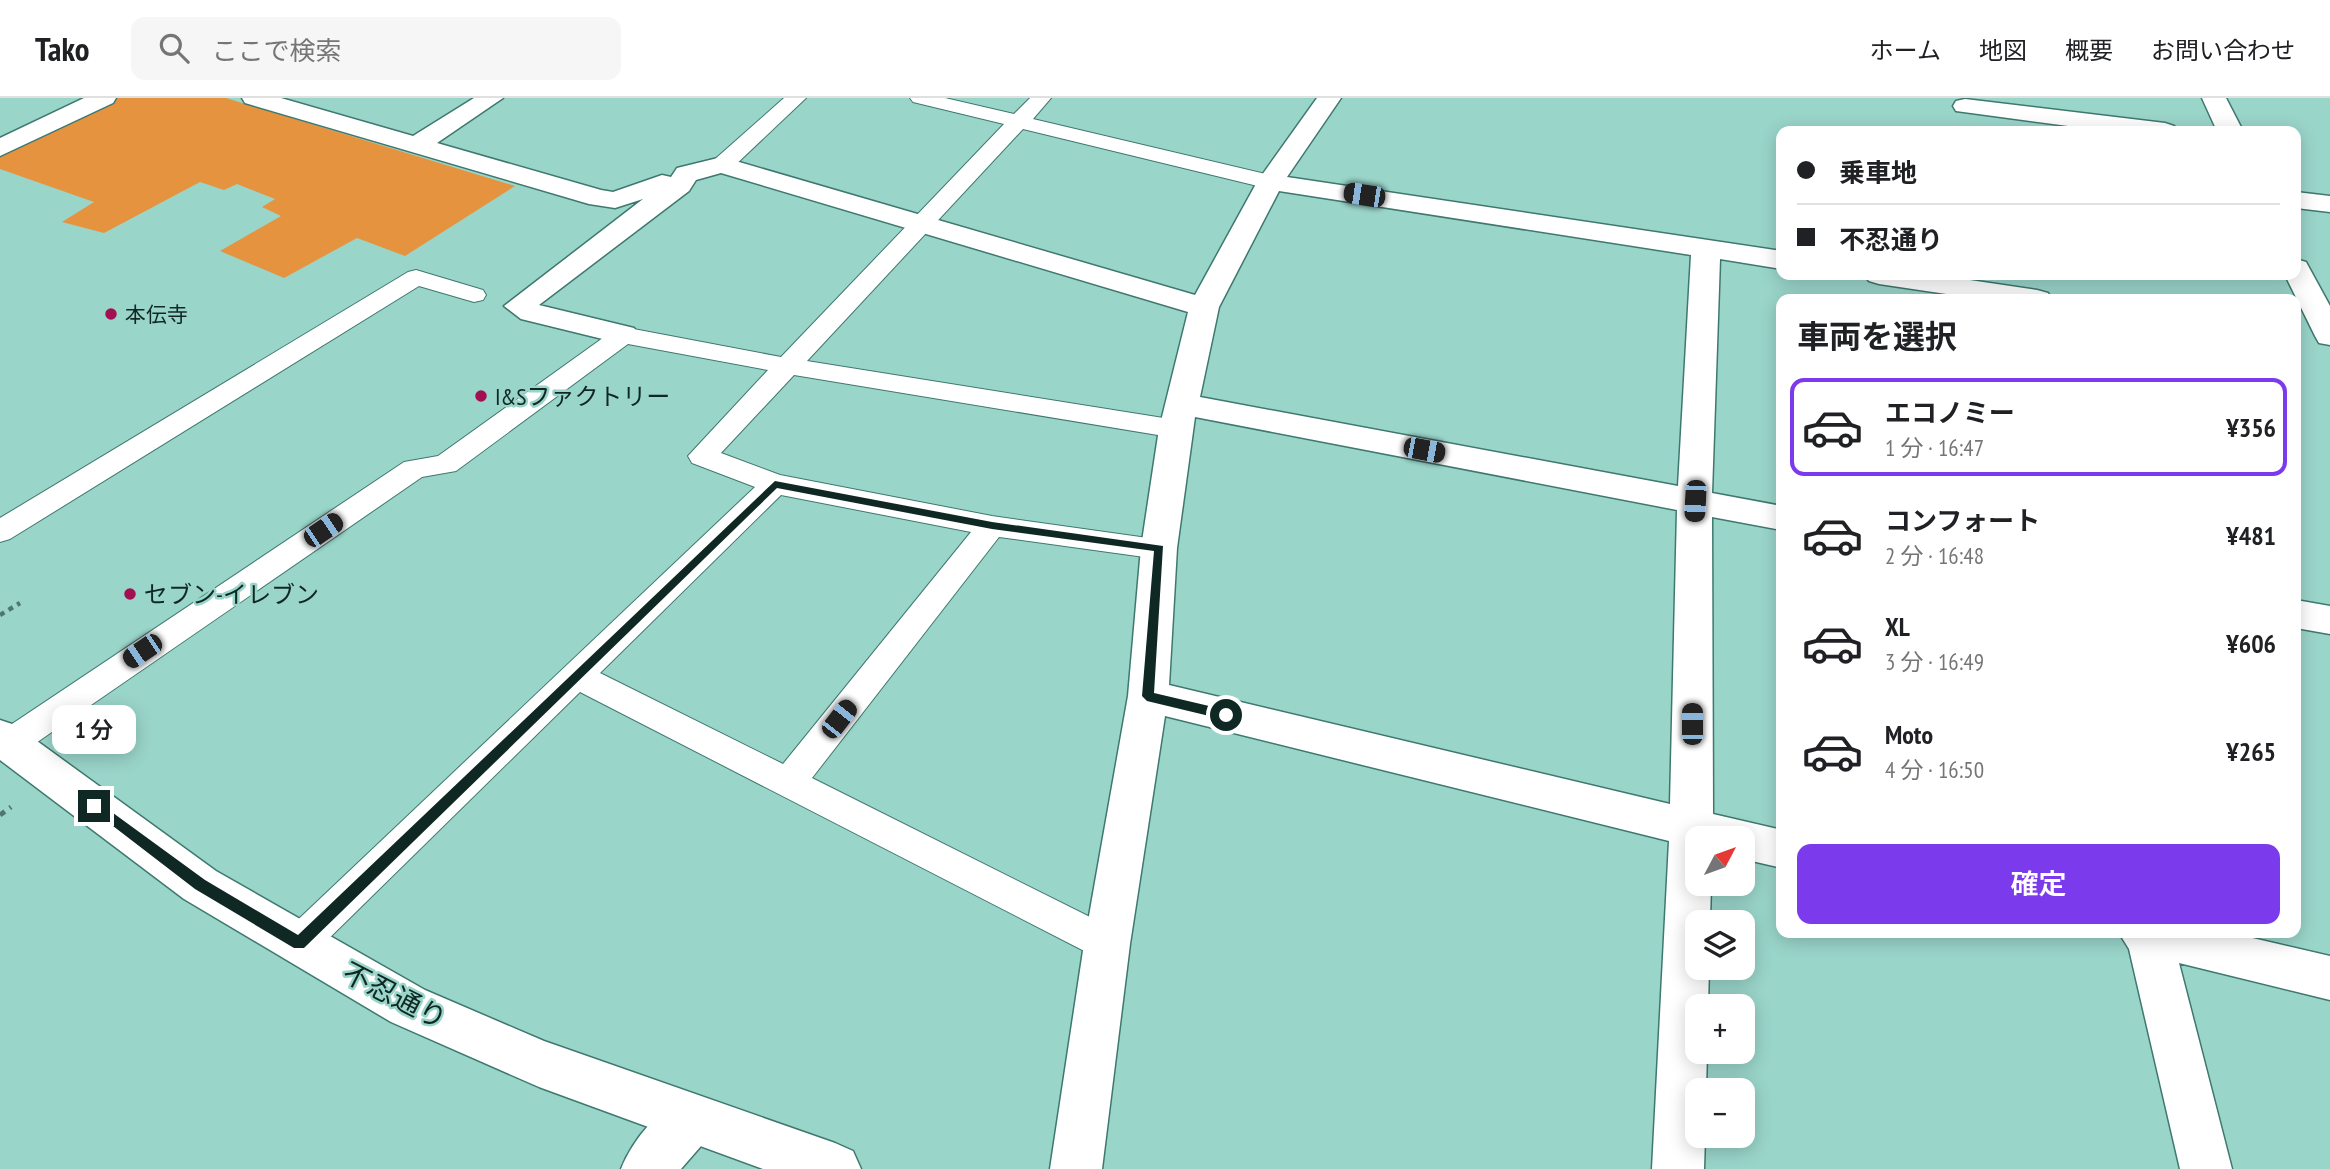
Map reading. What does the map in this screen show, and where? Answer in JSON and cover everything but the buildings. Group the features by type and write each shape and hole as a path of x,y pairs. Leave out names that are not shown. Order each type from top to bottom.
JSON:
{"street":[{"path":"0,148 104,98"},
{"path":"254,98 415,146 615,200 686,174 722,165 923,222 1204,307"},
{"path":"415,146 491,98"},
{"path":"1076,1169 1107,944 1147,696 1159,548 1179,416 1204,307 1270,182 1329,98"},
{"path":"2214,98 2228,126"},
{"path":"1970,126 1964,102 2130,126"},
{"path":"623,334 532,313 519,306 679,185 686,174"},
{"path":"1270,182 1776,259"},
{"path":"2301,201 2330,204"},
{"path":"1691,826 1695,501 1706,248"},
{"path":"2301,278 2330,336"},
{"path":"1921,280 2006,290"},
{"path":"2301,339 2330,343"},
{"path":"1179,416 1695,501 1776,517"},
{"path":"2301,615 2330,621"},
{"path":"1147,696 1685,827"},
{"name":"不忍通り","path":"4,740 200,885 408,1006 539,1063 690,1120 835,1169"},
{"path":"1755,843 1776,848"},
{"path":"1678,1169 1688,896"},
{"path":"2147,938 2206,1169"},
{"path":"2166,938 2330,978"},
{"path":"647,1169 690,1120"}],"lane":[{"path":"722,165 796,98"},
{"path":"920,98 1270,182"},
{"path":"1041,98 702,456 775,484 992,526 1159,548"},
{"path":"0,532 416,278 474,295"},
{"path":"4,740 414,469 446,464 623,334 788,366 1179,416"},
{"path":"299,943 579,677 775,484"},
{"path":"788,783 992,526"},
{"path":"579,677 1107,944"}],"path":[{"path":"0,615 20,603"}],"shaded area":[{"path":"117,98 226,98 515,186 405,256 357,238 284,278 220,251 281,216 262,207 275,199 237,184 224,190 200,182 104,233 62,222 94,202 0,169 0,155"}],"place":[{"name":"本伝寺","path":"111,314"},
{"name":"I&Sファクトリー","path":"481,396"},
{"name":"セブン-イレブン","path":"130,594"}],"route":[{"path":"94,806 200,885 299,943 579,677 775,484 992,526 1159,548 1147,696 1226,715"}]}
